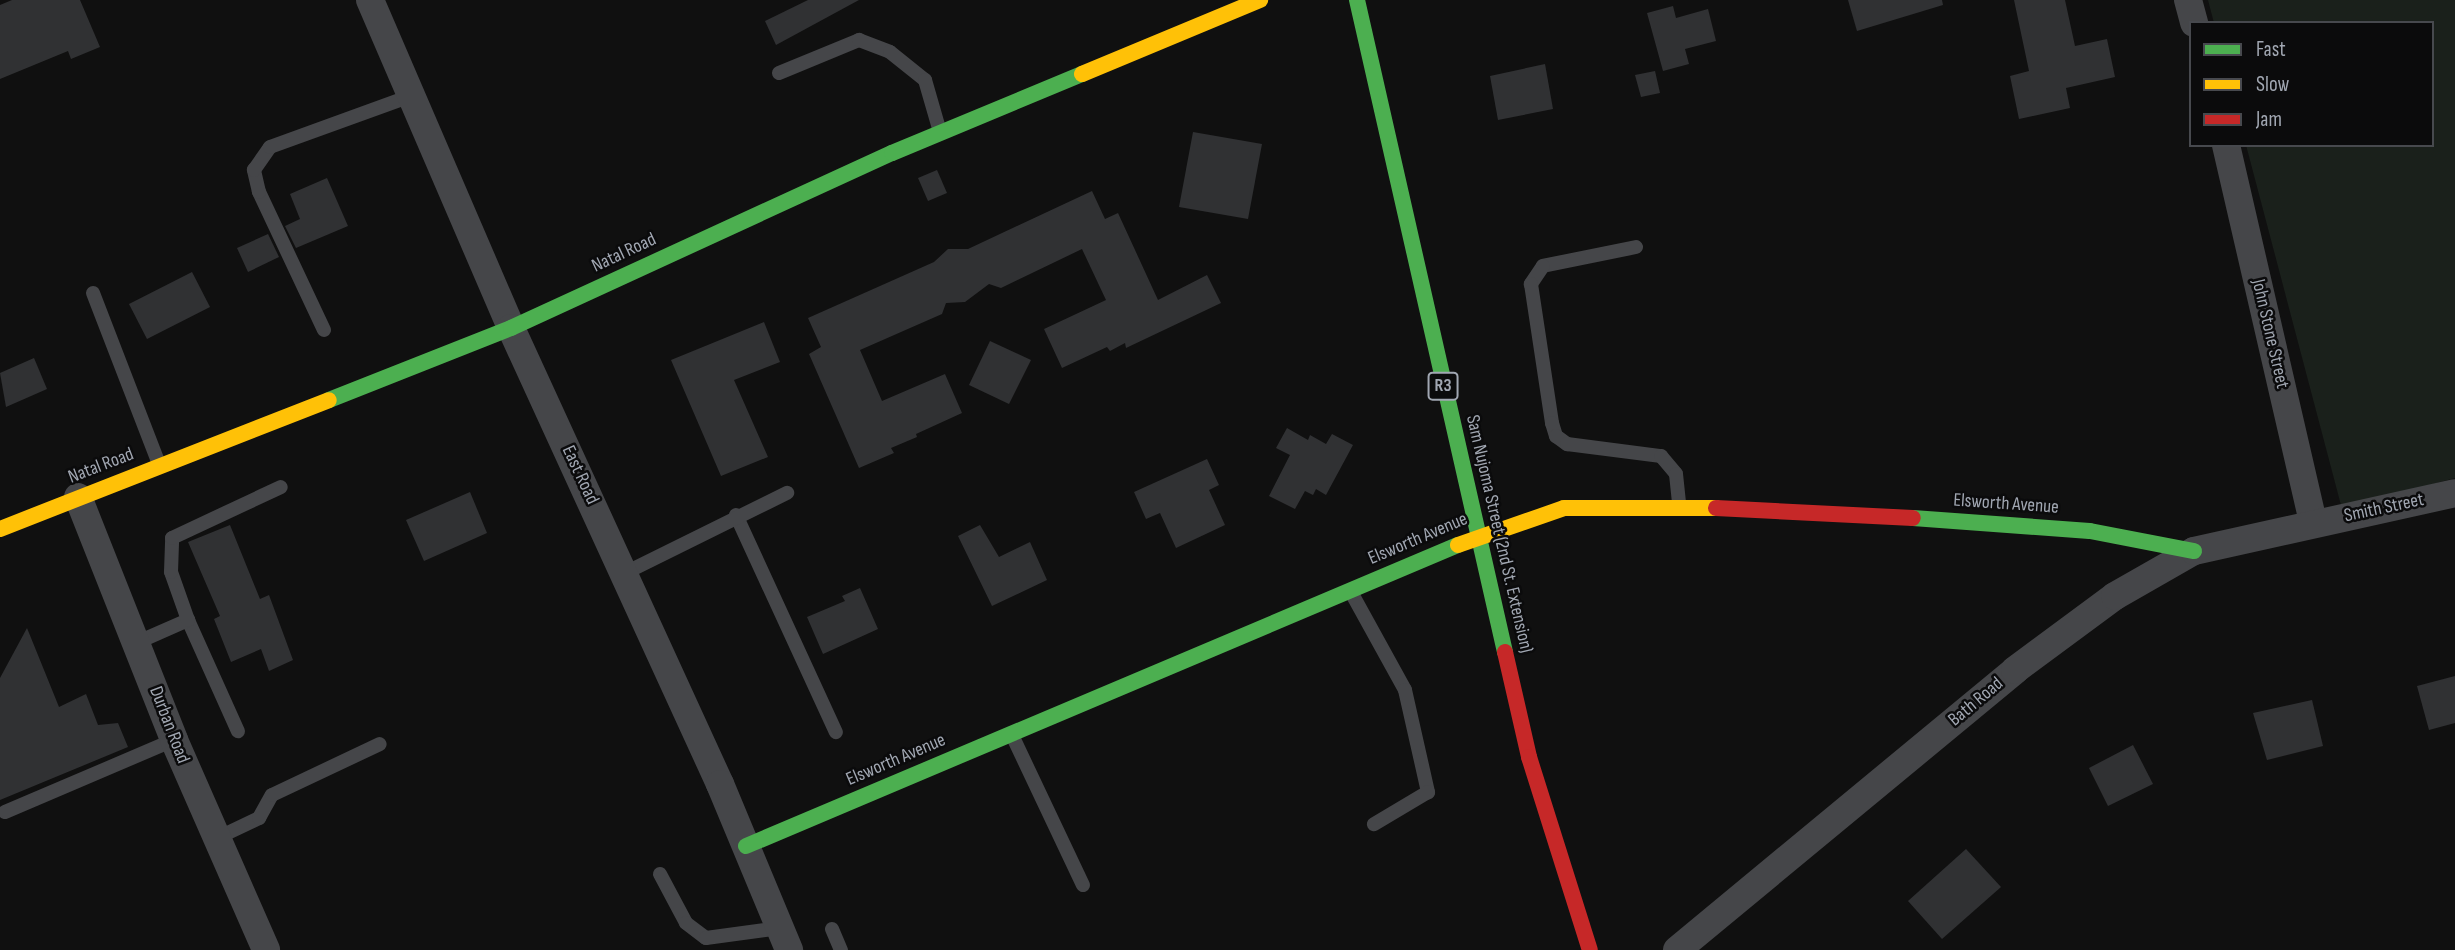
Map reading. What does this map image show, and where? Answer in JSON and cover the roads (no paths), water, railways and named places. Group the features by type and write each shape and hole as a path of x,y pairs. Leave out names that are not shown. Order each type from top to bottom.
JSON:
{"main road":[{"name":"Natal Road","path":"0,529 512,328 940,133 1261,0"},
{"name":"Sam Nujoma Street (2nd St. Extension)","path":"1357,0 1477,537 1530,757 1591,950"},
{"name":"Elsworth Avenue","path":"746,846 1477,537 1564,508 1679,506 2090,531 2194,551"}],"street":[{"name":"East Road","path":"370,0 512,328 625,573 785,939"},
{"path":"2188,0 2193,21"},
{"name":"John Stone Street","path":"2226,147 2314,522"},
{"name":"Smith Street","path":"2314,522 2455,493"},
{"name":"Durban Road","path":"78,497 215,839 266,950"},
{"name":"Bath Road","path":"1677,950 2015,670 2115,596 2194,551 2314,522"}],"lane":[{"path":"779,73 859,40 880,48 925,80 940,133"},
{"path":"324,330 259,192 254,170 270,147 411,96"},
{"path":"1636,247 1544,266 1531,284 1552,423 1556,436 1567,444 1661,456 1676,474 1679,506"},
{"path":"93,293 160,466"},
{"path":"238,731 188,620 171,572 172,538 281,487"},
{"path":"625,573 736,515 787,493"},
{"path":"736,515 835,732"},
{"path":"1350,590 1405,690 1428,792 1374,824"},
{"path":"138,642 188,620"},
{"path":"1011,734 1083,885"},
{"path":"5,812 174,740"},
{"path":"215,839 258,818 272,795 380,744"},
{"path":"660,874 686,923 706,938 785,939"},
{"path":"832,929 841,950"}]}
